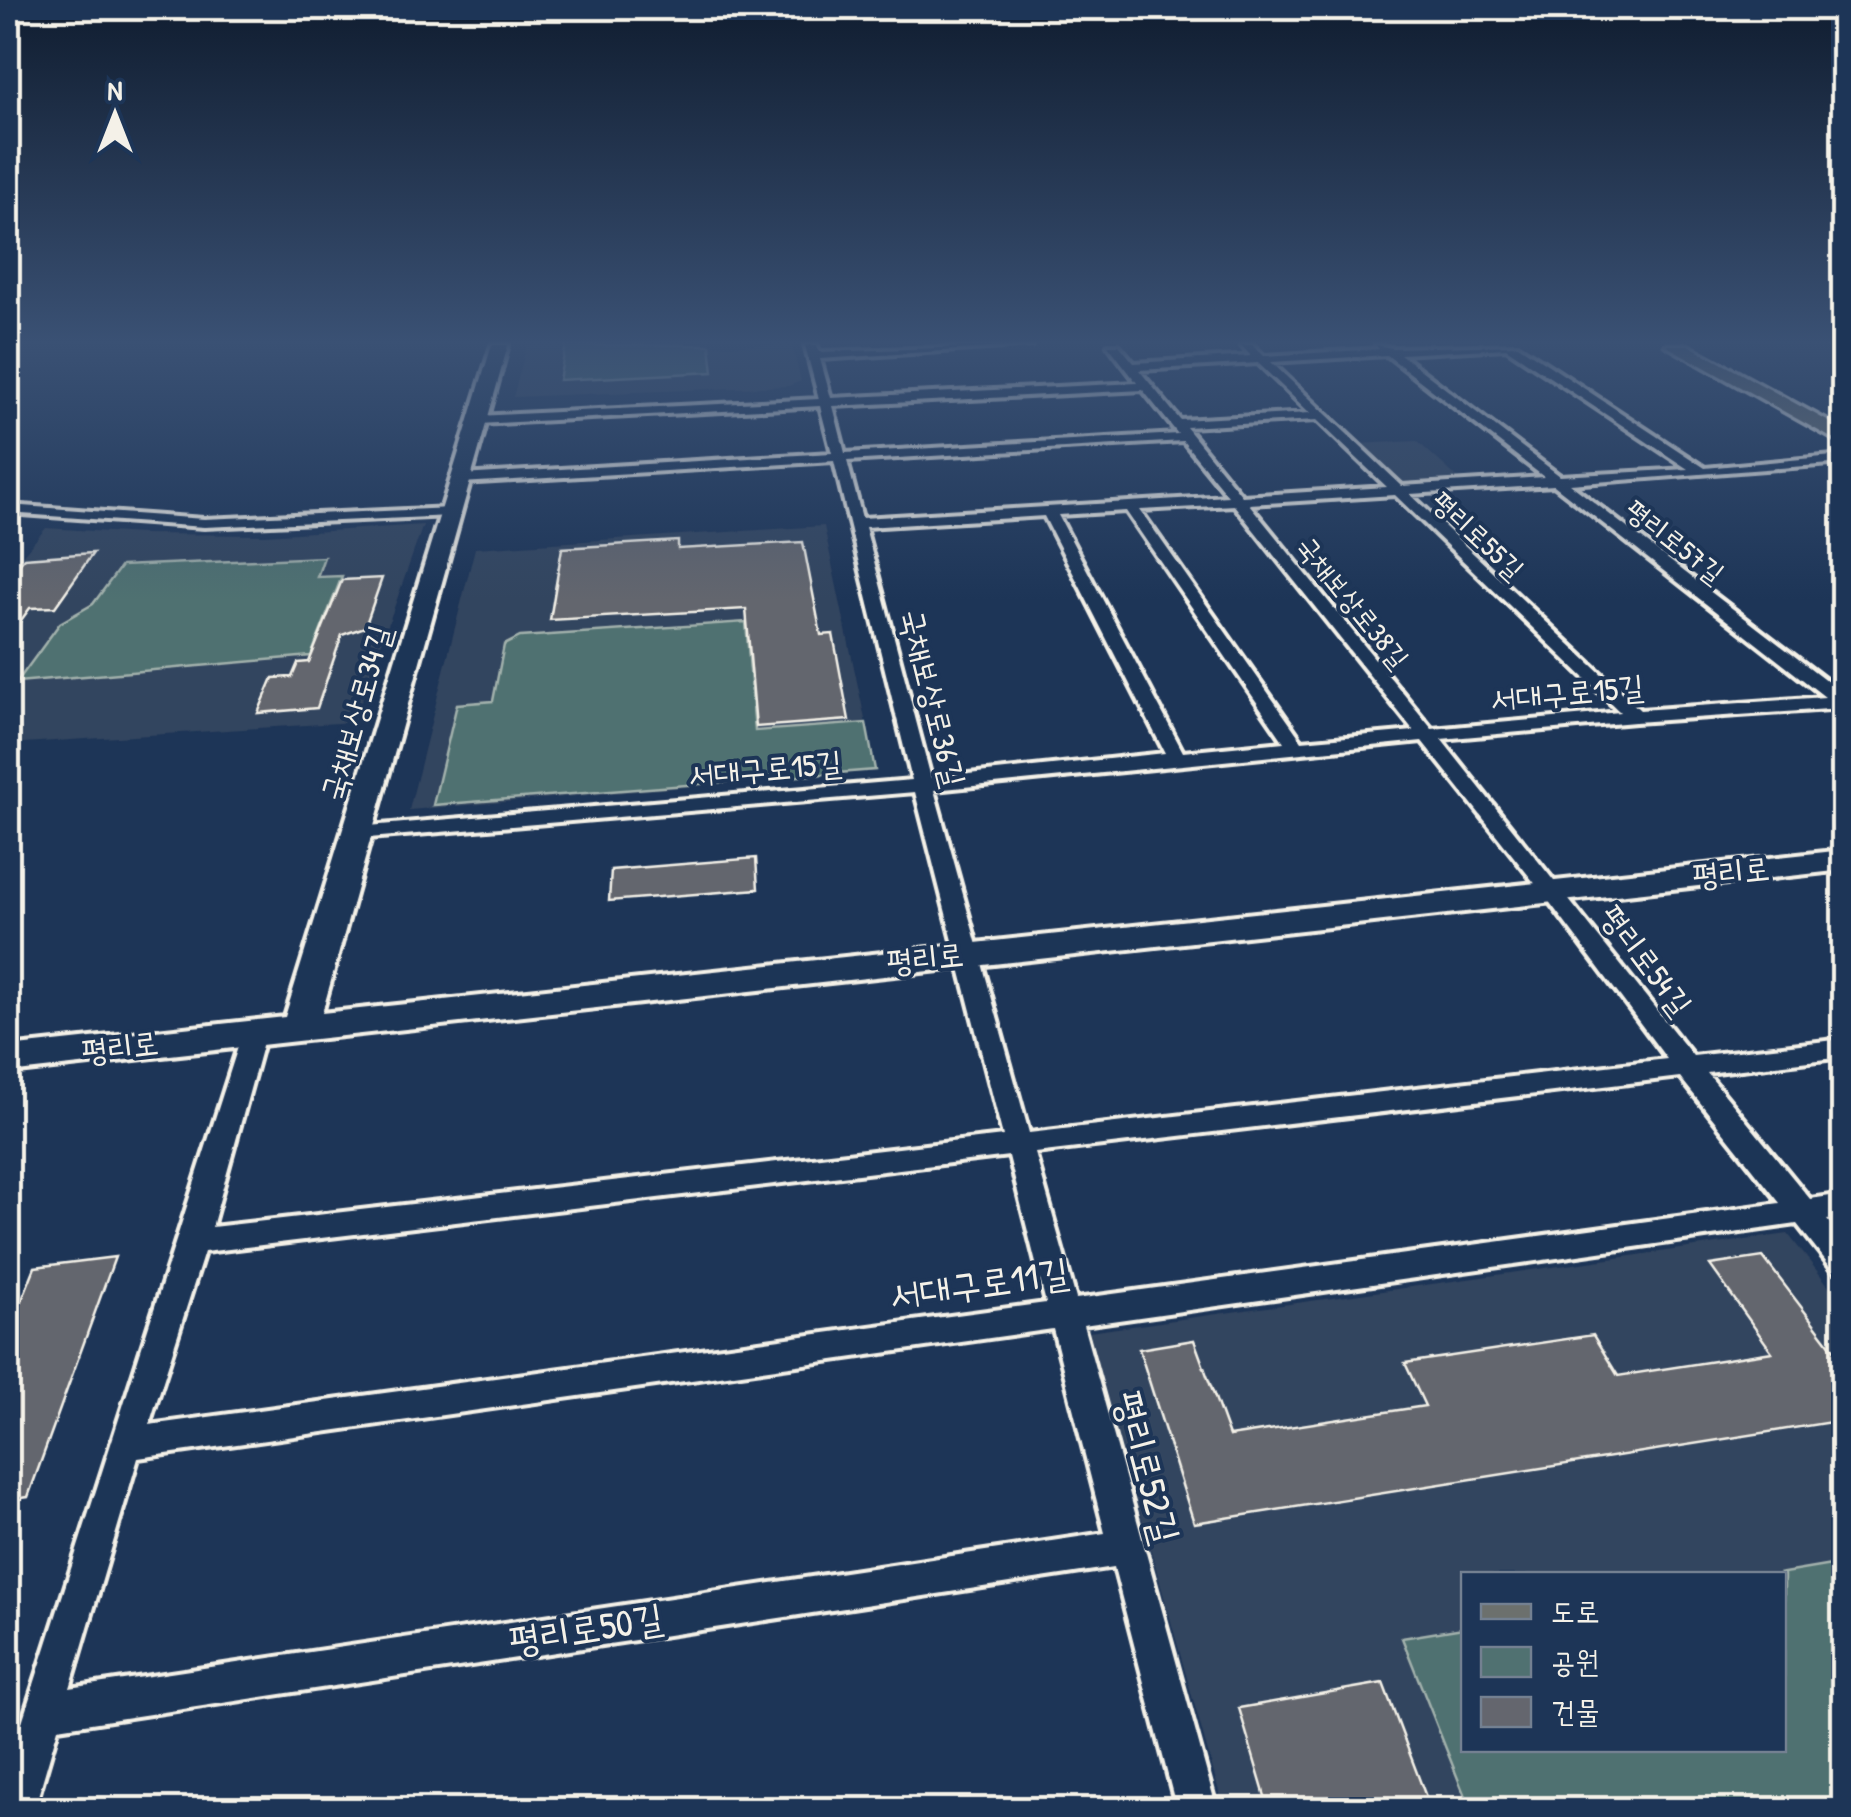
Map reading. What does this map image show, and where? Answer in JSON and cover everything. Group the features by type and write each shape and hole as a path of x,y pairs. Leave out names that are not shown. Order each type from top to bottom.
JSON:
{"main road":[{"name":"국채보상로34길","path":"300,1026 475,430"},
{"name":"평리로","path":"8,1060 1844,860"}],"street":[{"name":"국채보상로36길","path":"835,430 968,954"},
{"path":"461,479 1179,430"},
{"name":"국채보상로38길","path":"1179,430 1552,891"},
{"name":"평리로55길","path":"1333,430 1635,716"},
{"name":"평리로57길","path":"1491,430 1843,702"},
{"path":"1637,430 1702,472"},
{"path":"859,523 1559,482 1844,459"},
{"path":"1131,508 1296,748"},
{"path":"8,509 51,515 221,523 451,512"},
{"path":"1048,512 1178,758"},
{"name":"서대구로15길","path":"357,833 923,786 1635,716 1843,702"},
{"name":"평리로54길","path":"1552,891 1844,1262"},
{"name":"평리로52길","path":"968,954 1197,1810"},
{"path":"14,1810 193,1240 254,1031"},
{"path":"193,1240 1844,1048"},
{"name":"서대구로11길","path":"126,1444 1844,1206"},
{"name":"평리로50길","path":"46,1711 1127,1547"}],"shaded area":[{"path":"1417,441 1460,480 1400,485 1356,444"},
{"path":"423,525 354,722 8,744 8,572 46,528 265,535"},
{"path":"824,526 876,771 409,810 475,548"},
{"path":"1788,1234 1843,1304 1843,1809 1224,1809 1089,1332"}],"green space":[{"path":"324,557 317,577 342,576 311,656 17,682 60,623 93,604 121,566"},
{"path":"746,622 755,731 866,723 875,770 433,805 457,704 493,701 504,645 520,637"},
{"path":"1843,1563 1843,1809 1470,1809 1402,1638 1461,1628 1461,1752 1786,1752 1786,1573"}],"building":[{"path":"678,541 678,549 803,542 821,635 833,634 849,720 756,727 746,609 550,620 562,548"},
{"path":"93,553 55,607 30,608 8,638 8,577 24,558"},
{"path":"382,578 365,627 342,635 317,708 258,713 273,678 292,677 298,663 309,662 342,580"},
{"path":"756,858 758,889 609,901 611,870"},
{"path":"115,1257 28,1497 8,1500 8,1335 35,1267"},
{"path":"1763,1257 1844,1363 1844,1420 1194,1523 1139,1349 1194,1340 1229,1436 1425,1406 1405,1363 1593,1335 1618,1376 1772,1352 1710,1265"},
{"path":"1383,1683 1431,1810 1269,1810 1239,1708"}]}
